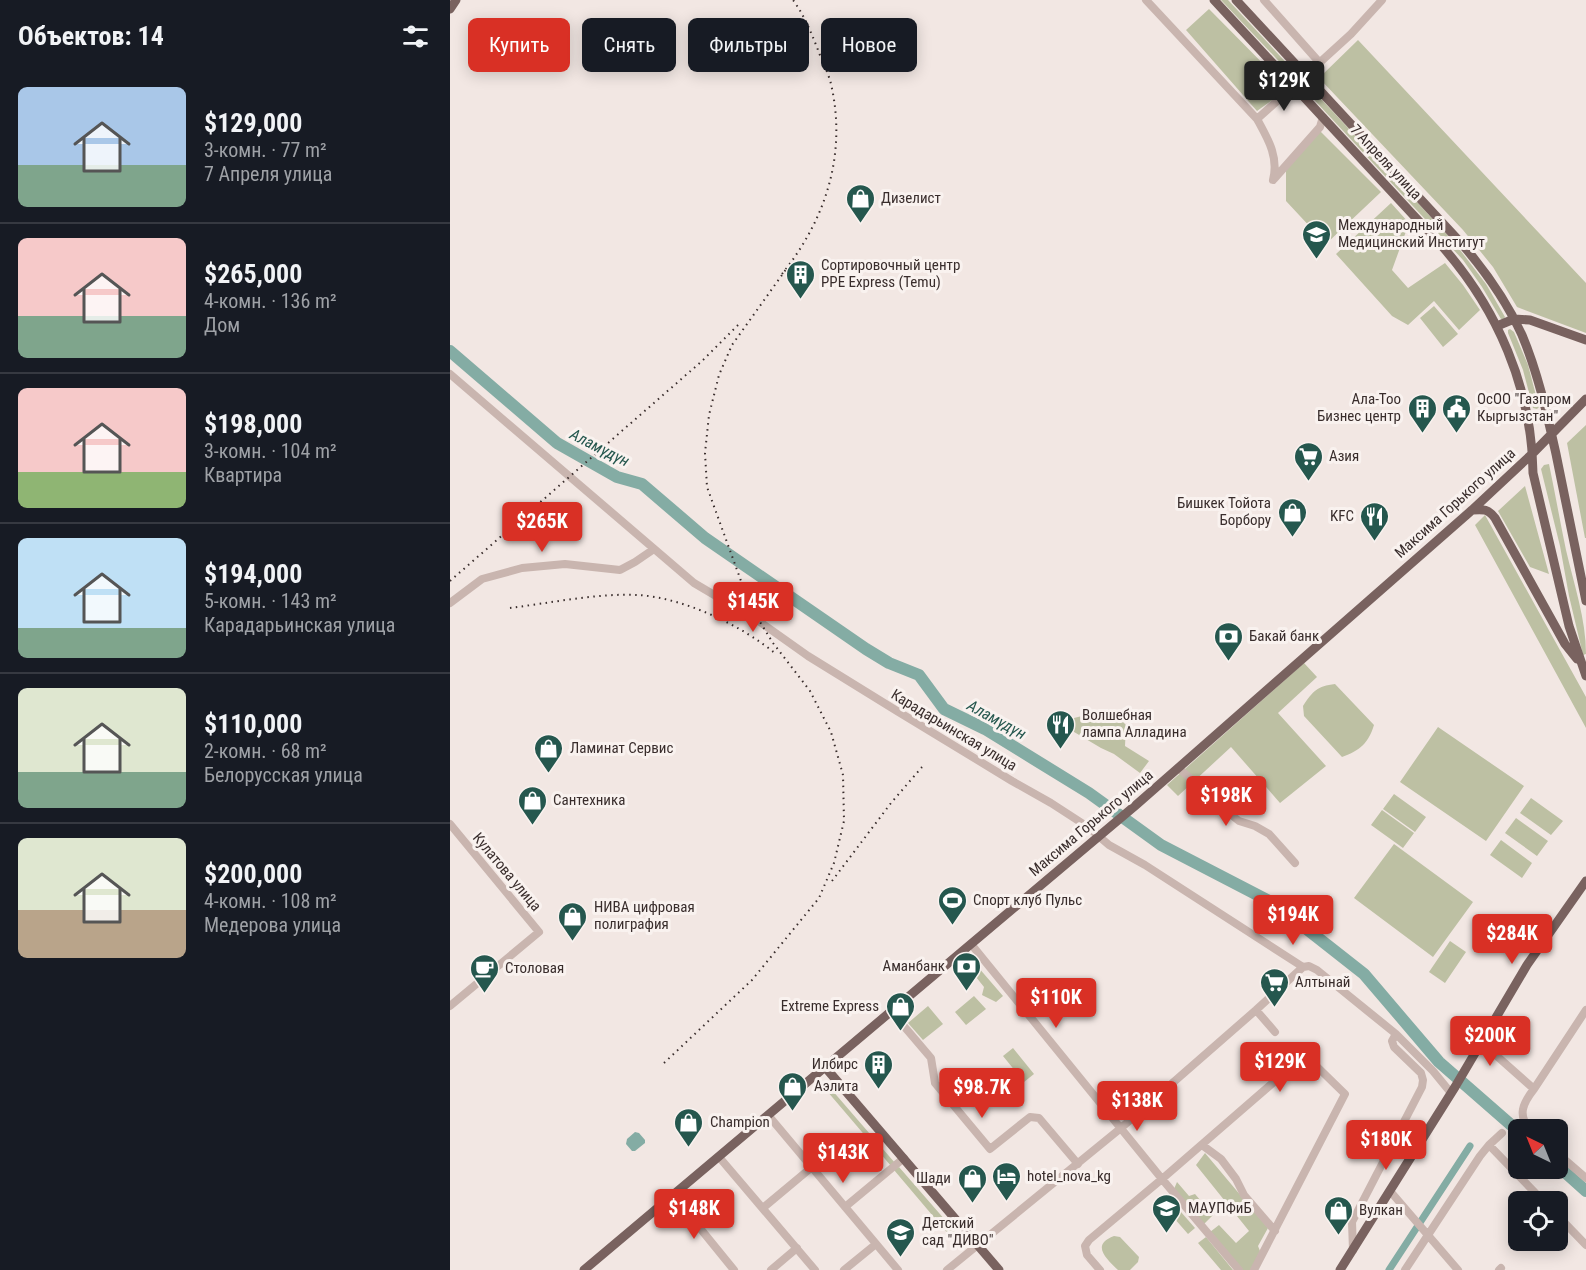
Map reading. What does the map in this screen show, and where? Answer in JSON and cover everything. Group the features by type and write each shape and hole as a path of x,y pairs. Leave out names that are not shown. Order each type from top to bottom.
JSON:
{"main road":[{"path":"450,9 456,0"},
{"name":"7 Апреля улица","path":"1214,0 1454,260 1477,291 1497,326 1514,365 1520,387 1533,453 1533,473 1569,626 1586,676"},
{"name":"7 Апреля улица","path":"1236,0 1468,251 1486,274 1514,319 1536,373 1586,602"},
{"path":"1294,86 1306,75"},
{"path":"1497,326 1514,319 1530,320 1586,340"},
{"name":"Максима Горького улица","path":"584,1270 1136,805 1472,510 1586,399"},
{"path":"1472,510 1485,509 1496,518 1565,644 1583,662"},
{"path":"1340,1270 1453,1090 1527,965 1586,881"},
{"path":"825,1067 999,1270"}],"street":[{"path":"1146,0 1257,119 1269,140 1274,155 1273,180 1320,127 1323,117"},
{"path":"1264,0 1319,62"},
{"path":"1306,75 1351,34 1382,0"},
{"path":"1257,119 1294,86"},
{"name":"Карадарьинская улица","path":"450,374 694,584 760,622 808,656 1051,803 1109,844 1303,967 1309,966 1317,970 1396,1034 1453,1090"},
{"path":"450,603 482,579 522,568 565,564 620,570 654,549"},
{"path":"1178,768 1190,777 1217,808 1224,809 1239,821 1269,834 1295,862"},
{"name":"Кулатова улица","path":"450,824 539,932 450,1006"},
{"path":"971,944 1239,1270"},
{"path":"947,1270 1121,1128 1303,967"},
{"path":"1256,1010 1275,1032"},
{"path":"1524,1119 1522,1112 1526,1100 1586,1010"},
{"path":"891,1011 931,1058 934,1083 990,1149 1030,1117 1039,1118 1078,1164"},
{"path":"1353,1250 1352,1222 1422,1088 1424,1080 1421,1073 1394,1047 1392,1041 1396,1034"},
{"path":"1480,1042 1534,1089"},
{"path":"1100,1270 1087,1255 1085,1246 1089,1240 1305,1055 1345,1094 1254,1270"},
{"path":"768,1115 898,1270"},
{"path":"1405,1270 1480,1156 1502,1133"},
{"path":"1202,1144 1221,1160 1244,1194 1275,1231"},
{"path":"1489,1145 1533,1191"},
{"path":"719,1156 815,1270"},
{"path":"845,1207 904,1158"},
{"path":"1568,1162 1586,1178"},
{"path":"763,1209 812,1167"},
{"path":"1390,1191 1458,1270"},
{"path":"674,1195 734,1270"},
{"path":"1568,1226 1586,1245"},
{"path":"844,1270 876,1244"},
{"path":"771,1270 797,1248"}],"green space":[{"path":"1221,0 1228,0 1294,71 1291,74"},
{"path":"1209,9 1288,89 1257,111 1186,30"},
{"path":"1358,40 1586,283 1586,333 1517,307 1493,267 1463,230 1319,78"},
{"path":"1310,87 1454,242 1486,284 1505,317 1504,319 1501,319 1463,260 1306,91"},
{"path":"1320,131 1381,192 1326,244 1286,201 1286,168"},
{"path":"1391,203 1409,223 1392,270 1408,288 1445,263 1480,310 1459,330 1434,301 1408,325 1392,316 1336,254"},
{"path":"1434,306 1458,334 1443,347 1420,318"},
{"path":"1510,329 1514,332 1528,365 1539,407 1537,409 1533,408 1523,370 1508,333"},
{"path":"1586,425 1586,538 1585,538 1567,443"},
{"path":"1549,464 1582,615 1586,654 1583,655 1541,469 1544,465"},
{"path":"1525,486 1549,574 1530,567 1498,511"},
{"path":"1485,515 1586,697 1586,728 1475,525"},
{"path":"1304,663 1317,677 1278,713 1326,766 1280,803 1231,747 1178,796 1167,785"},
{"path":"1335,684 1374,725 1363,745 1342,757 1304,716 1303,706 1316,690"},
{"path":"1110,709 1126,725 1125,746 1149,761 1140,773 1114,754 1064,726 1066,720"},
{"path":"1438,727 1524,786 1486,841 1400,782"},
{"path":"1394,794 1426,817 1415,832 1383,809"},
{"path":"1531,798 1563,821 1551,835 1520,813"},
{"path":"1382,810 1414,833 1403,848 1371,825"},
{"path":"1516,818 1548,841 1537,856 1505,833"},
{"path":"1501,840 1532,863 1522,878 1490,855"},
{"path":"1394,844 1473,902 1433,957 1354,898"},
{"path":"1450,941 1466,952 1445,983 1429,972"},
{"path":"978,967 1003,996 996,1002 982,995 984,987 972,972"},
{"path":"974,996 986,1009 966,1025 955,1012"},
{"path":"928,1006 943,1024 923,1040 908,1023"},
{"path":"1013,1048 1034,1074 1024,1082 1003,1056"},
{"path":"825,1082 895,1163 891,1166 821,1084"},
{"path":"1205,1153 1268,1228 1258,1246 1260,1251 1251,1270 1242,1270 1210,1232 1219,1225 1236,1243 1249,1231 1196,1165"},
{"path":"899,1167 966,1244 960,1248 894,1170"},
{"path":"1177,1182 1189,1196 1195,1194 1213,1215 1204,1224 1174,1189"},
{"path":"1167,1196 1195,1228 1188,1234 1159,1201"},
{"path":"1114,1236 1120,1237 1139,1257 1138,1262 1130,1270 1118,1270 1103,1252 1103,1244"},
{"path":"1206,1237 1233,1270 1221,1270 1198,1243"}],"water":[{"path":"635,1132 639,1133 645,1143 632,1151 626,1144 627,1139"}],"waterway":[{"name":"Аламүдүн","path":"450,351 557,443 617,477 642,484 705,538 866,649 889,663 919,675 944,709 985,729 1089,793 1161,845 1275,904 1364,974 1439,1062 1508,1122"},
{"path":"1389,1270 1470,1146"},
{"name":"Аламүдүн","path":"1568,1175 1586,1191"}],"railway":[{"path":"782,274 797,253 821,208 829,185 836,135 830,80 807,24 793,0"},
{"path":"664,1063 752,980 819,898 834,863 844,821 843,775 831,732 810,691 760,622 745,592 707,487 705,453 709,415 719,375 732,345 787,268"},
{"path":"450,581 702,361 739,324"},
{"path":"510,608 606,595 656,597 693,607 729,623 776,654"},
{"path":"832,881 891,803 922,767"}],"place":[{"name":"Дизелист","path":"860,224"},
{"name":"Международный Медицинский Институт","path":"1317,260"},
{"name":"Сортировочный центр PPE Express (Temu)","path":"800,300"},
{"name":"Ала-Тоо Бизнес центр","path":"1422,434"},
{"name":"ОсОО \"Газпром Кыргызстан\"","path":"1456,434"},
{"name":"Азия","path":"1308,482"},
{"name":"Бишкек Тойота Борбору","path":"1292,538"},
{"name":"KFC","path":"1375,542"},
{"name":"Бакай банк","path":"1228,662"},
{"name":"Волшебная лампа Алладина","path":"1061,750"},
{"name":"Ламинат Сервис","path":"549,774"},
{"name":"Сантехника","path":"532,826"},
{"name":"Спорт клуб Пульс","path":"952,926"},
{"name":"НИВА цифровая полиграфия","path":"573,942"},
{"name":"Аманбанк","path":"966,992"},
{"name":"Столовая","path":"484,994"},
{"name":"Алтынай","path":"1274,1008"},
{"name":"Extreme Express","path":"900,1032"},
{"name":"Илбирс","path":"879,1090"},
{"name":"Аэлита","path":"793,1112"},
{"name":"Champion","path":"689,1148"},
{"name":"hotel_nova_kg","path":"1006,1202"},
{"name":"Шади","path":"972,1204"},
{"name":"МАУПФиБ","path":"1167,1234"},
{"name":"Вулкан","path":"1338,1236"},
{"name":"Детский сад \"ДИВО\"","path":"901,1258"}]}
